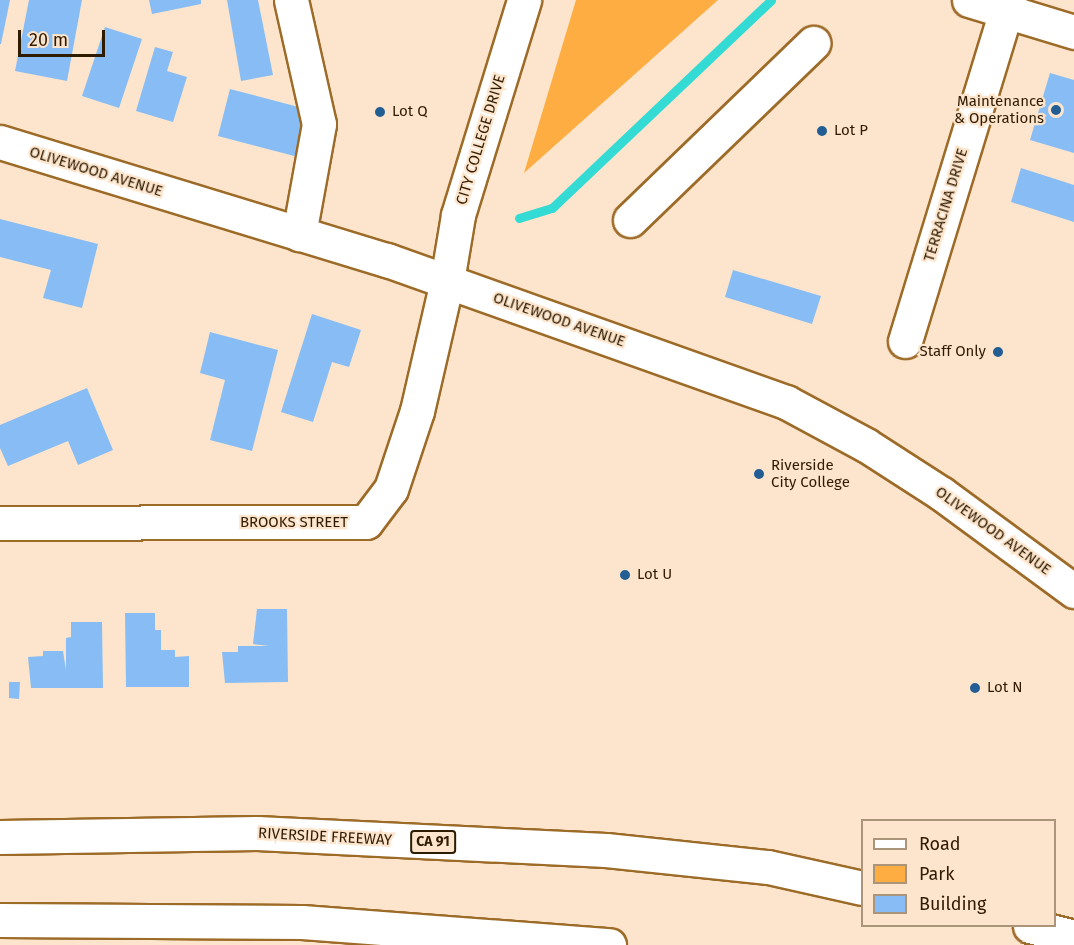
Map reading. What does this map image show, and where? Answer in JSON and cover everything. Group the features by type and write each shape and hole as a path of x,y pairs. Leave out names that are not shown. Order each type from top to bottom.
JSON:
{"main road":[{"path":"291,0 319,124 299,234"},
{"name":"CITY COLLEGE DRIVE","path":"447,281 458,215 524,0"},
{"path":"969,0 1007,6 1074,32"},
{"name":"TERRACINA DRIVE","path":"905,341 1007,6"},
{"path":"630,220 813,43"},
{"name":"OLIVEWOOD AVENUE","path":"0,142 447,281 786,402 866,445 942,494 1074,591"},
{"name":"BROOKS STREET","path":"0,523 366,522 391,489 417,411 447,281"},
{"name":"RIVERSIDE FREEWAY","path":"0,837 257,833 606,850 768,867 861,888"},
{"path":"0,920 302,922 609,945"},
{"path":"1034,927 1074,937"}],"green space":[{"path":"576,0 718,0 524,173"}],"building":[{"path":"0,0 10,0 1,44 0,44"},
{"path":"29,0 82,0 67,81 15,71"},
{"path":"149,0 201,0 201,4 152,14"},
{"path":"227,0 258,0 273,75 241,81"},
{"path":"105,27 142,39 119,108 82,96"},
{"path":"155,47 173,52 167,71 187,77 173,122 136,111"},
{"name":"Maintenance & Operations","path":"1050,73 1074,80 1074,153 1030,140"},
{"path":"230,89 306,109 301,128 310,130 302,158 218,136"},
{"path":"1021,168 1074,185 1074,222 1011,202"},
{"path":"0,219 98,244 82,308 43,298 51,270 0,257"},
{"path":"733,270 821,296 812,324 725,297"},
{"path":"312,314 361,330 349,367 332,362 313,422 281,412"},
{"path":"210,332 278,350 252,451 210,440 225,380 200,373"},
{"path":"87,388 113,450 78,465 68,441 8,466 0,448 0,425"},
{"path":"257,609 287,609 288,682 225,683 222,652 238,652 238,646 269,646 253,644"},
{"path":"125,613 155,613 155,630 161,630 161,650 175,650 175,657 189,656 189,687 126,687"},
{"path":"71,622 102,622 103,688 31,688 28,657 43,656 43,651 63,651 66,670 66,638 71,637"},
{"path":"9,682 20,682 19,699 9,698"}],"waterway":[{"path":"519,218 552,208 771,0"}],"place":[{"name":"Maintenance & Operations","path":"1056,110"},
{"name":"Lot Q","path":"380,112"},
{"name":"Lot P","path":"822,131"},
{"name":"Staff Only","path":"998,352"},
{"name":"Riverside City College","path":"759,474"},
{"name":"Lot U","path":"625,575"},
{"name":"Lot N","path":"975,688"}]}
